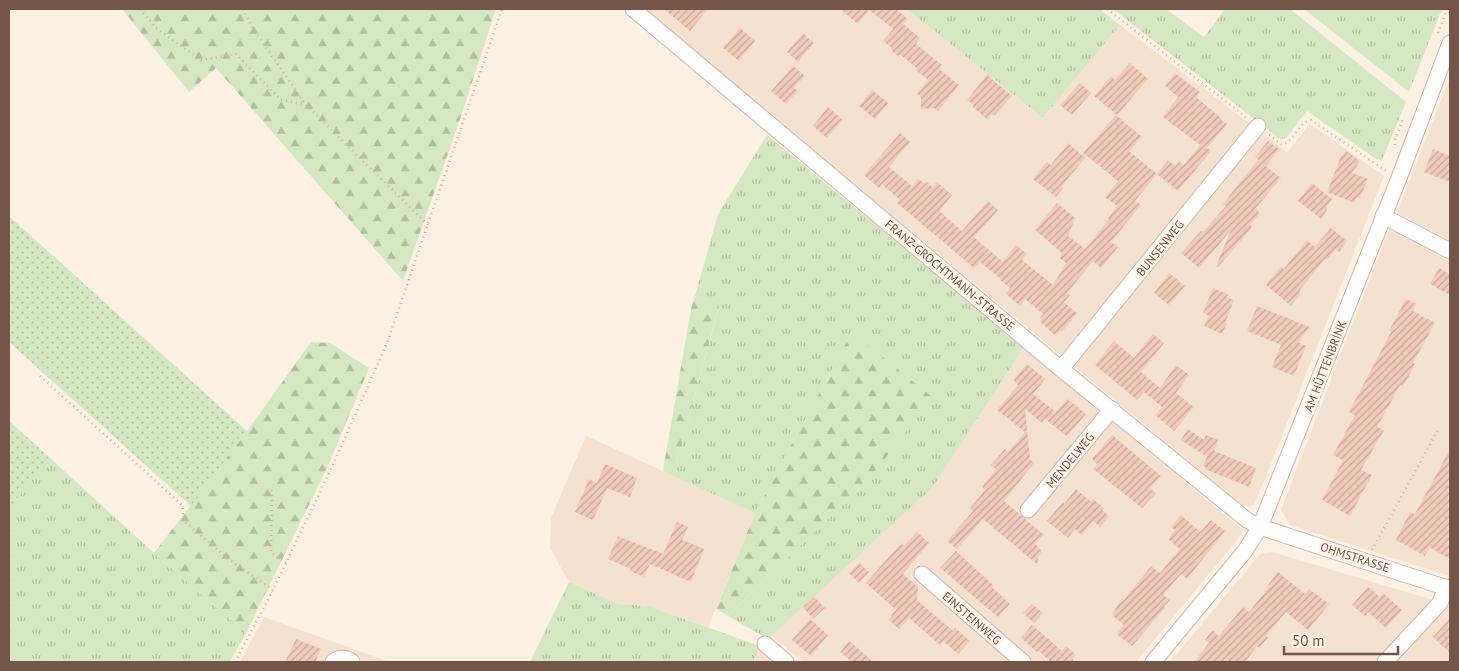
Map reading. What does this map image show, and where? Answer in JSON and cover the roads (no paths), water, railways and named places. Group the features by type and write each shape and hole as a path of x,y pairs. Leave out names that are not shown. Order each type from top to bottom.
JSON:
{"street":[{"name":"FRANZ-GROCHTMANN-STRASSE","path":"642,12 1061,368 1236,512 1260,527"},
{"name":"AM HÜTTENBRINK","path":"1153,662 1245,551 1260,527 1450,43"},
{"name":"BUNSENWEG","path":"1061,368 1258,126"},
{"path":"1383,216 1450,251"},
{"name":"MENDELWEG","path":"1028,510 1112,410"},
{"name":"OHMSTRASSE","path":"1260,527 1448,588"},
{"name":"EINSTEINWEG","path":"922,574 1022,662"},
{"path":"1385,662 1440,603 1448,588"},
{"path":"765,644 786,662"},
{"path":"333,662 338,658 343,658 352,662"}]}
